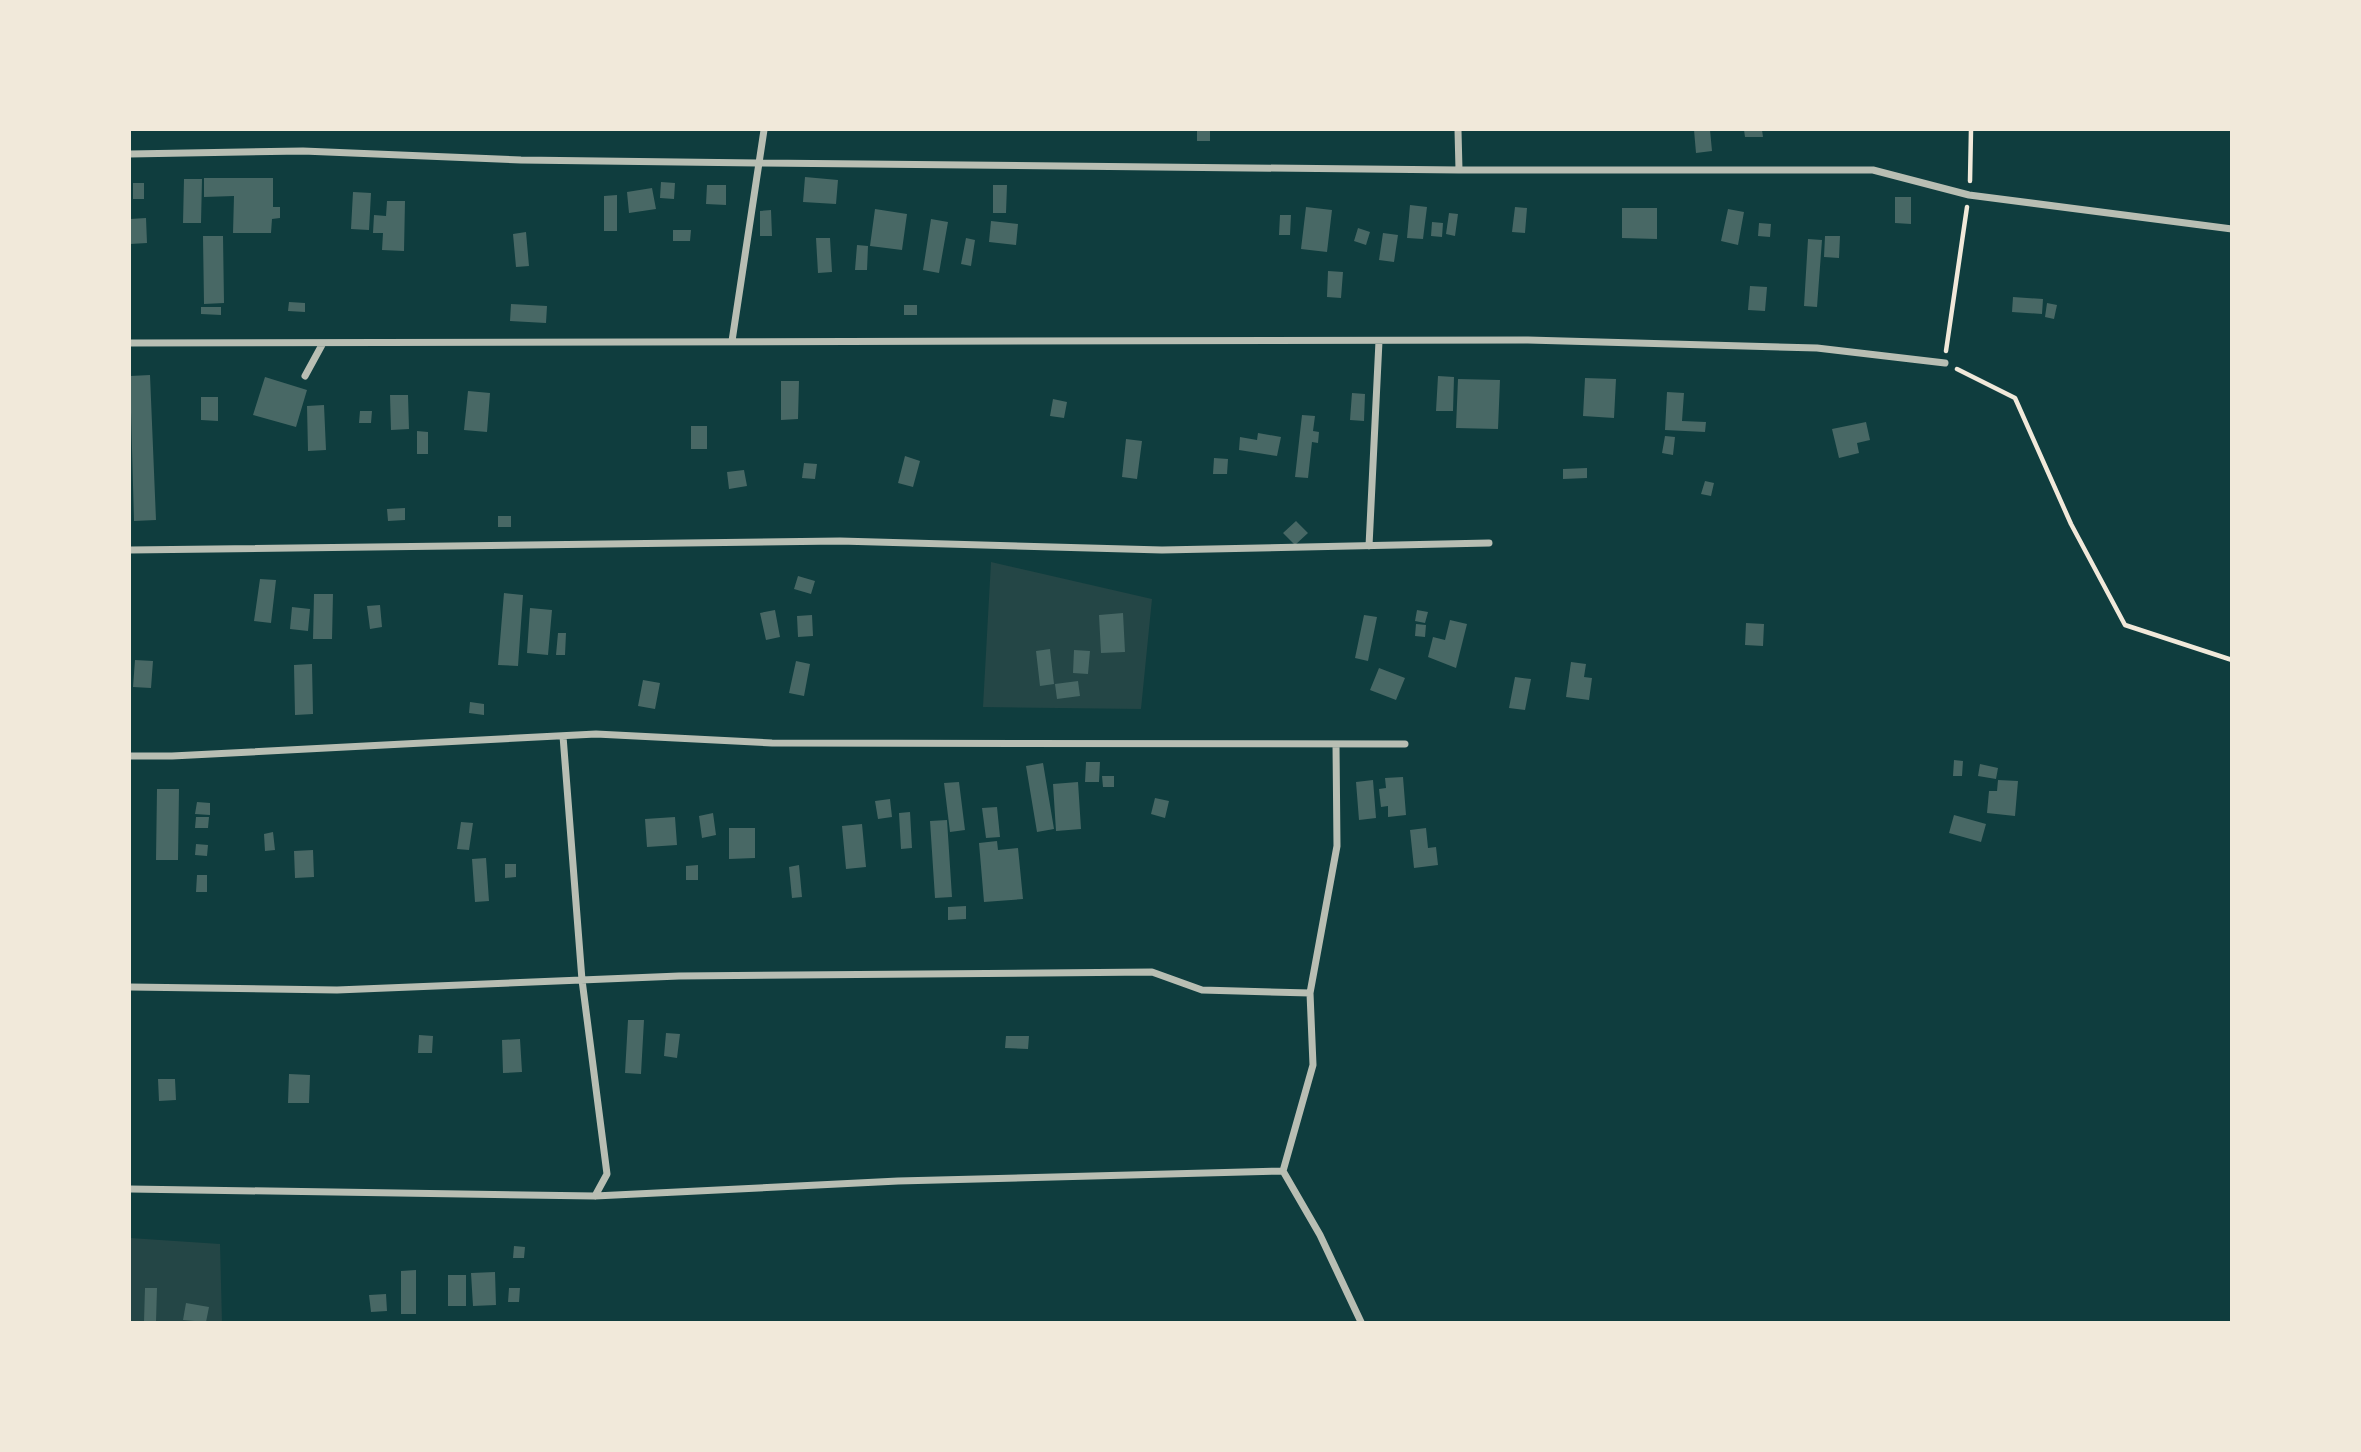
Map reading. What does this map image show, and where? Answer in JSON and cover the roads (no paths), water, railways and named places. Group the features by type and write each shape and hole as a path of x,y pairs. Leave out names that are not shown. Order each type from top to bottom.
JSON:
{"street":[{"path":"732,341 764,130"},
{"path":"1458,130 1459,170"},
{"path":"130,154 303,151 521,160 757,163 1459,170 1873,170 1969,195 2231,229"},
{"path":"130,343 1528,340 1817,348 1945,363"},
{"path":"1369,546 1379,341"},
{"path":"305,376 323,343"},
{"path":"130,550 840,541 1162,550 1489,543"},
{"path":"130,756 596,734 772,743 1405,744"},
{"path":"563,736 582,980 607,1174 595,1196"},
{"path":"1336,744 1337,846 1310,993 1313,1065 1283,1171 1320,1234 1361,1322"},
{"path":"130,987 337,990 582,980 1152,972 1202,990 1310,993"},
{"path":"130,1189 595,1196 898,1181 1283,1171"}]}
